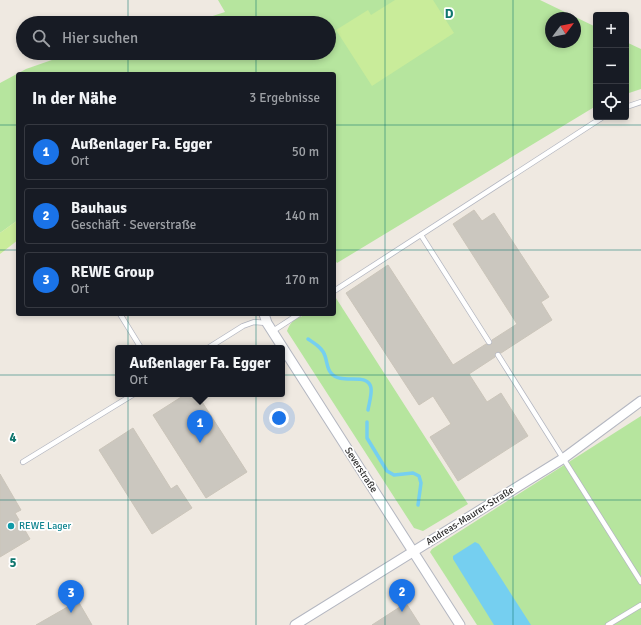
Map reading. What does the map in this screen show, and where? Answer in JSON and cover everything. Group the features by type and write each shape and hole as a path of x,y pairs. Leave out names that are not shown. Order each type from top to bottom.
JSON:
{"street":[{"name":"Severstraße","path":"266,318 282,345"},
{"name":"Severstraße","path":"285,350 460,625"},
{"name":"Andreas-Maurer-Straße","path":"295,625 564,458 641,401"}],"lane":[{"path":"629,106 641,102"},
{"path":"336,290 598,120"},
{"path":"421,235 489,342"},
{"path":"121,316 138,345"},
{"path":"273,331 296,316"},
{"path":"213,345 243,326 266,318"},
{"path":"498,355 641,582"},
{"path":"23,462 129,397"},
{"path":"608,625 641,605"}],"green space":[{"path":"218,0 540,0 565,12 545,12 545,48 581,48 581,20 593,26 593,108 337,263 336,72 20,72 52,60 336,60 336,16 213,16 225,12"},
{"path":"395,0 433,0 454,33 372,86 336,30 368,10 371,15"},
{"path":"629,43 641,49 641,89 629,93"},
{"path":"16,74 16,221 0,233 0,83"},
{"path":"16,221 16,242 0,254 0,233"},
{"path":"336,298 468,504 423,531 414,528 287,331 290,325 300,317 336,316"},
{"path":"641,416 641,625 477,625 430,552 432,549"}],"water":[{"path":"475,542 479,544 531,625 494,625 453,559 453,556"}],"building":[{"path":"474,210 482,221 494,213 549,297 541,302 552,320 501,353 496,352 495,357 469,374 487,402 501,393 528,436 458,481 430,437 451,424 433,396 419,405 346,293 388,265 453,365 486,344 491,345 492,340 517,324 453,224"},
{"path":"181,397 199,397 247,472 206,498 153,415"},
{"path":"133,428 171,489 177,485 192,508 152,534 99,450"},
{"name":"REWE Lager","path":"0,474 21,510 15,513 30,539 0,557"},
{"path":"78,601 92,625 36,625"},
{"path":"406,603 420,625 372,625"}],"waterway":[{"path":"308,339 322,351 329,369 335,377 360,379 369,383 371,388 371,396 368,410"},
{"path":"367,422 367,438 387,471 394,475 413,473 419,476 421,483 418,505"}],"place":[{"name":"Außenlager Fa. Egger","path":"200,443"},
{"name":"REWE Lager","path":"11,526"},
{"name":"Bauhaus","path":"402,612"},
{"name":"REWE Group","path":"71,613"}]}
